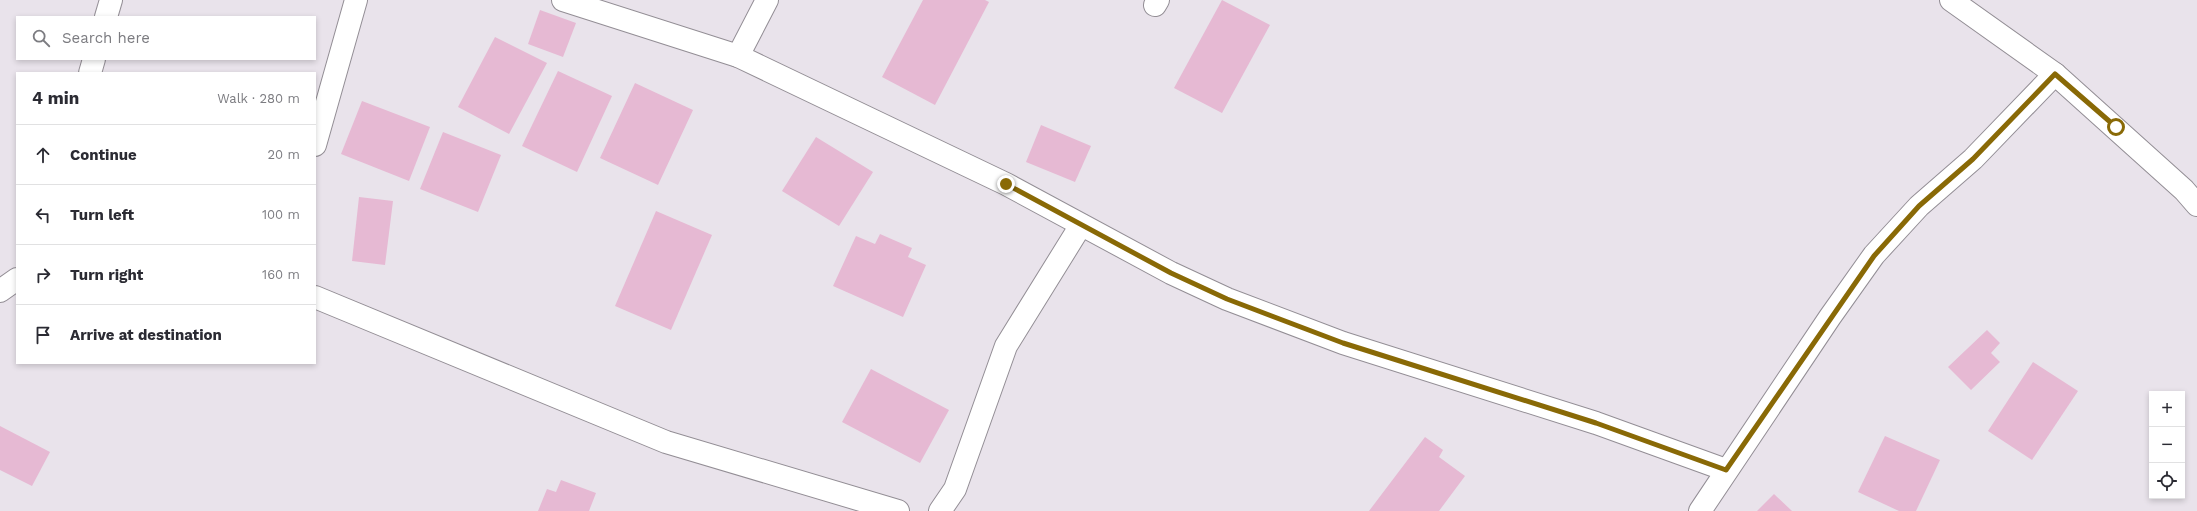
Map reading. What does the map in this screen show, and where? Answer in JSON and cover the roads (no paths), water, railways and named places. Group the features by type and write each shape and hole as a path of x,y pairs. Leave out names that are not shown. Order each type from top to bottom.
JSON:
{"street":[{"path":"106,16 111,0"},
{"path":"316,141 356,0"},
{"path":"563,0 738,56 1006,184 1171,273 1227,299 1343,343 1596,423 1726,470"},
{"path":"738,56 767,0"},
{"path":"1951,0 2055,74 2172,179 2197,204"},
{"path":"90,72 94,60"},
{"path":"1700,511 1726,470 1874,256 1919,206 1973,159 2055,74"},
{"path":"940,511 955,489 1006,346 1081,224"},
{"path":"0,291 16,280"},
{"path":"316,297 666,442 898,511"}]}
